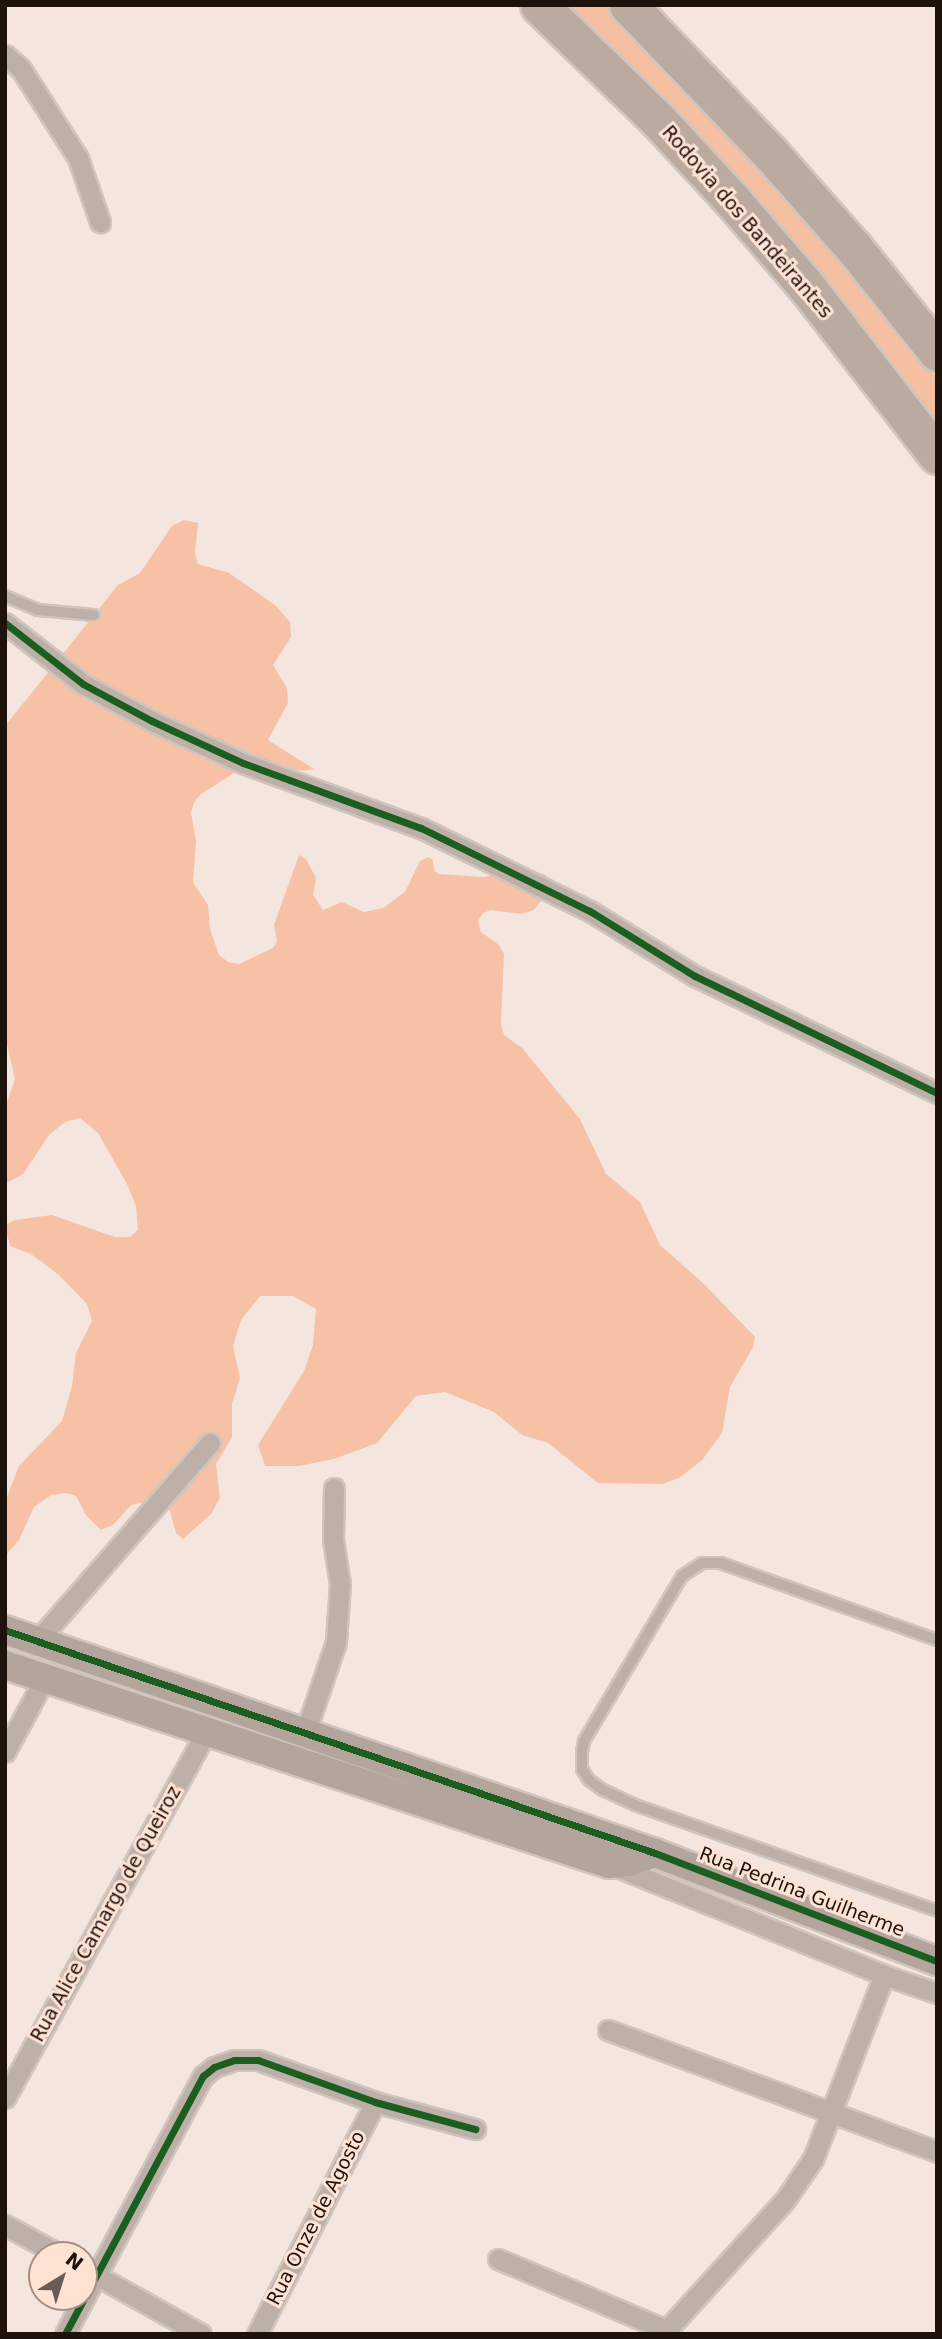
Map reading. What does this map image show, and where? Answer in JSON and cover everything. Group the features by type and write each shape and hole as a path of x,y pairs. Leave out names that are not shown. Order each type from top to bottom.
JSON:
{"highway":[{"name":"Rodovia dos Bandeirantes","path":"539,5 658,120 732,200 814,296 937,455"},
{"path":"628,5 826,217 937,352"}],"street":[{"path":"5,55 21,69 78,158 100,222"},
{"path":"5,623 83,684 152,721 243,763 421,828 590,911 718,988 937,1093"},
{"path":"37,1641 210,1443"},
{"path":"305,1733 336,1642 340,1584 333,1540 334,1488"},
{"path":"5,1630 305,1733 608,1855 884,1975 937,1993"},
{"path":"5,1665 608,1855"},
{"path":"5,1752 46,1676"},
{"name":"Rua Alice Camargo de Queiroz","path":"5,2098 207,1730"},
{"name":"Rua Pedrina Guilherme","path":"608,1855 655,1853 937,1961"},
{"path":"498,2259 665,2332 785,2200 813,2159 884,1975"},
{"path":"608,2030 937,2152"},
{"path":"98,2258 203,2076 214,2067 234,2060 258,2060 375,2102 475,2129"},
{"name":"Rua Onze de Agosto","path":"257,2334 375,2102"},
{"path":"5,2225 34,2241"},
{"path":"98,2276 201,2334"},
{"path":"65,2334 74,2311"}],"lane":[{"path":"5,596 38,610 94,615"},
{"path":"937,1640 721,1563 702,1563 682,1576 584,1741 582,1751 582,1769 589,1780 603,1790 635,1805 937,1911"}],"shaded area":[{"path":"561,5 607,5 703,101 873,294 937,378 937,427"},
{"path":"184,520 198,523 195,553 198,564 229,573 275,605 290,622 291,637 273,665 287,688 288,703 268,740 314,769 303,771 250,763 201,794 194,802 191,813 196,841 193,882 208,905 210,929 219,955 228,962 239,964 273,948 277,941 274,925 299,855 306,859 316,878 313,895 323,910 342,902 364,912 383,908 405,892 420,861 428,857 433,860 434,871 439,874 483,877 529,870 546,875 551,888 534,910 522,914 491,910 483,913 478,921 481,932 499,945 504,954 501,1023 504,1035 522,1048 580,1119 606,1174 640,1202 660,1245 703,1283 755,1337 753,1347 730,1387 722,1433 702,1460 679,1478 662,1484 598,1483 548,1443 522,1435 494,1412 445,1392 416,1396 377,1443 334,1459 299,1466 265,1466 258,1445 304,1371 313,1345 316,1309 293,1296 260,1296 241,1320 233,1346 240,1378 232,1404 232,1437 216,1464 220,1498 211,1514 183,1539 176,1533 170,1511 157,1499 131,1505 113,1525 101,1530 86,1515 76,1496 66,1493 51,1495 34,1507 19,1540 5,1556 5,1502 19,1466 62,1421 72,1386 76,1353 92,1321 87,1304 59,1275 31,1254 10,1246 5,1225 15,1220 52,1215 115,1237 130,1237 138,1230 136,1206 127,1184 98,1133 80,1118 65,1122 49,1135 23,1174 5,1184 5,1108 15,1079 5,1036 5,726 118,585 140,573 172,526"}],"cycle path":[{"path":"5,623 83,684 152,721 243,763 421,828 590,911 695,976 937,1093"},
{"path":"5,1630 655,1853 937,1961"},
{"path":"65,2334 203,2076 214,2067 234,2060 258,2060 375,2102 475,2129"}]}
